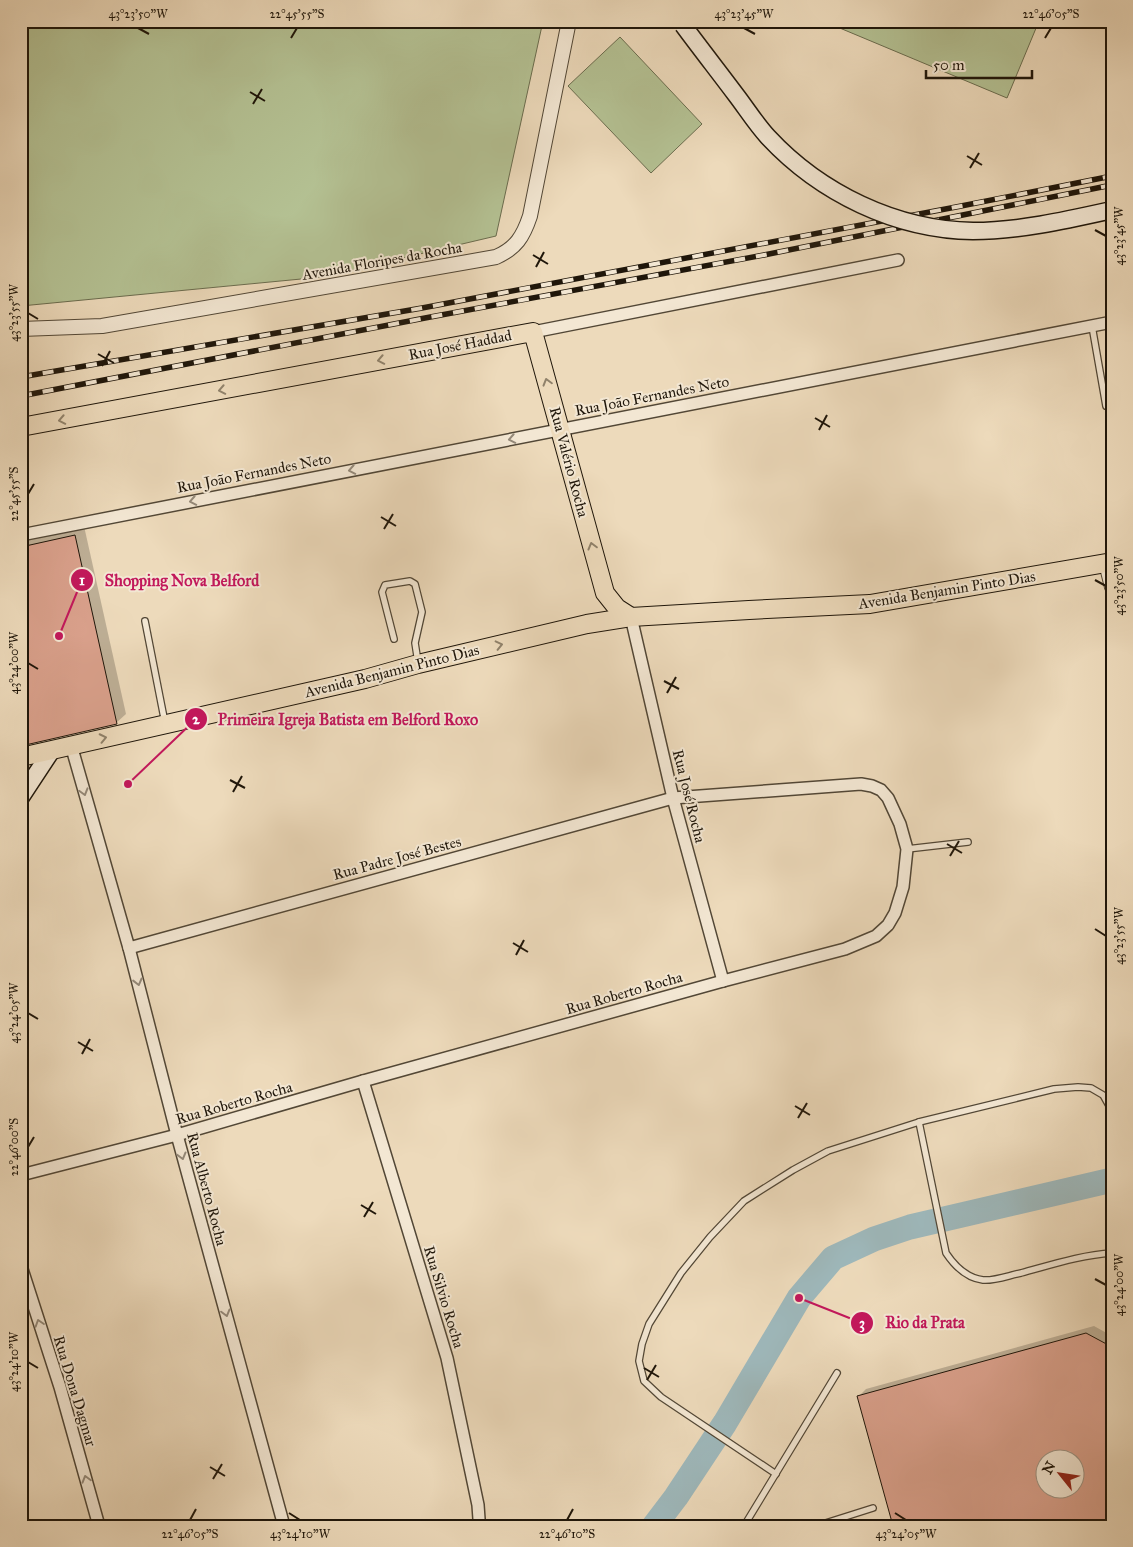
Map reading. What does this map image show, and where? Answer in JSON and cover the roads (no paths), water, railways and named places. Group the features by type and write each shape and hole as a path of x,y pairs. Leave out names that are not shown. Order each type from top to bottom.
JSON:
{"main road":[{"path":"681,23 767,136 801,168 848,199 886,214 926,226 972,230 1016,228 1112,210"},
{"name":"Rua José Haddad","path":"21,427 532,332"},
{"name":"Rua Valério Rocha","path":"532,332 605,593"},
{"name":"Avenida Benjamin Pinto Dias","path":"21,757 365,679 418,664 587,624 631,617 870,604 1109,562"},
{"path":"605,593 617,608 631,617"},
{"path":"587,624 599,609 605,593"},
{"path":"21,797 52,750"}],"street":[{"name":"Avenida Floripes da Rocha","path":"21,329 102,326 496,257 508,252 516,245 526,230 530,216 569,21"},
{"name":"Rua José Haddad","path":"532,332 898,260"},
{"name":"Rua João Fernandes Neto","path":"21,535 1112,322"},
{"path":"1109,562 1112,586"},
{"name":"Rua José Rocha","path":"631,617 672,798 723,981"},
{"name":"Rua Alberto Rocha","path":"71,745 129,948 177,1135 284,1526"},
{"name":"Rua Roberto Rocha","path":"21,1175 177,1135 363,1081 845,949 876,936 888,925 895,913 903,887 907,849 900,824 888,798 881,790 861,784 672,798"},
{"name":"Rua Padre José Bestes","path":"129,948 672,798"},
{"name":"Rua Silvio Rocha","path":"363,1081 447,1358 478,1505 480,1520 478,1526"},
{"name":"Rua Dona Dagmar","path":"21,1266 60,1387 99,1526"}],"lane":[{"path":"1092,326 1106,406"},
{"path":"394,639 382,592 383,588 385,585 410,581 415,584 422,612 415,643 418,664"},
{"path":"145,621 166,725"},
{"path":"907,849 968,842"},
{"path":"776,1474 661,1397 644,1381 639,1362 642,1344 649,1324 681,1273 710,1237 744,1201 793,1170 828,1151 919,1122 1054,1089 1078,1087 1091,1088 1103,1095 1112,1111"},
{"path":"919,1122 943,1243 946,1253 954,1264 964,1272 983,1280 999,1278 1094,1254 1112,1254"},
{"path":"744,1526 837,1373"},
{"path":"816,1526 873,1508"}],"waterway":[{"path":"654,1526 676,1497 725,1423 799,1298 833,1258 874,1239 910,1227 1112,1180"}],"railway":[{"path":"21,377 422,308 1112,176"},
{"path":"21,396 764,255 1112,185"}],"place":[{"name":"Shopping Nova Belford","path":"59,636"},
{"name":"Primeira Igreja Batista em Belford Roxo","path":"128,784"},
{"name":"Rio da Prata","path":"799,1298"}]}
